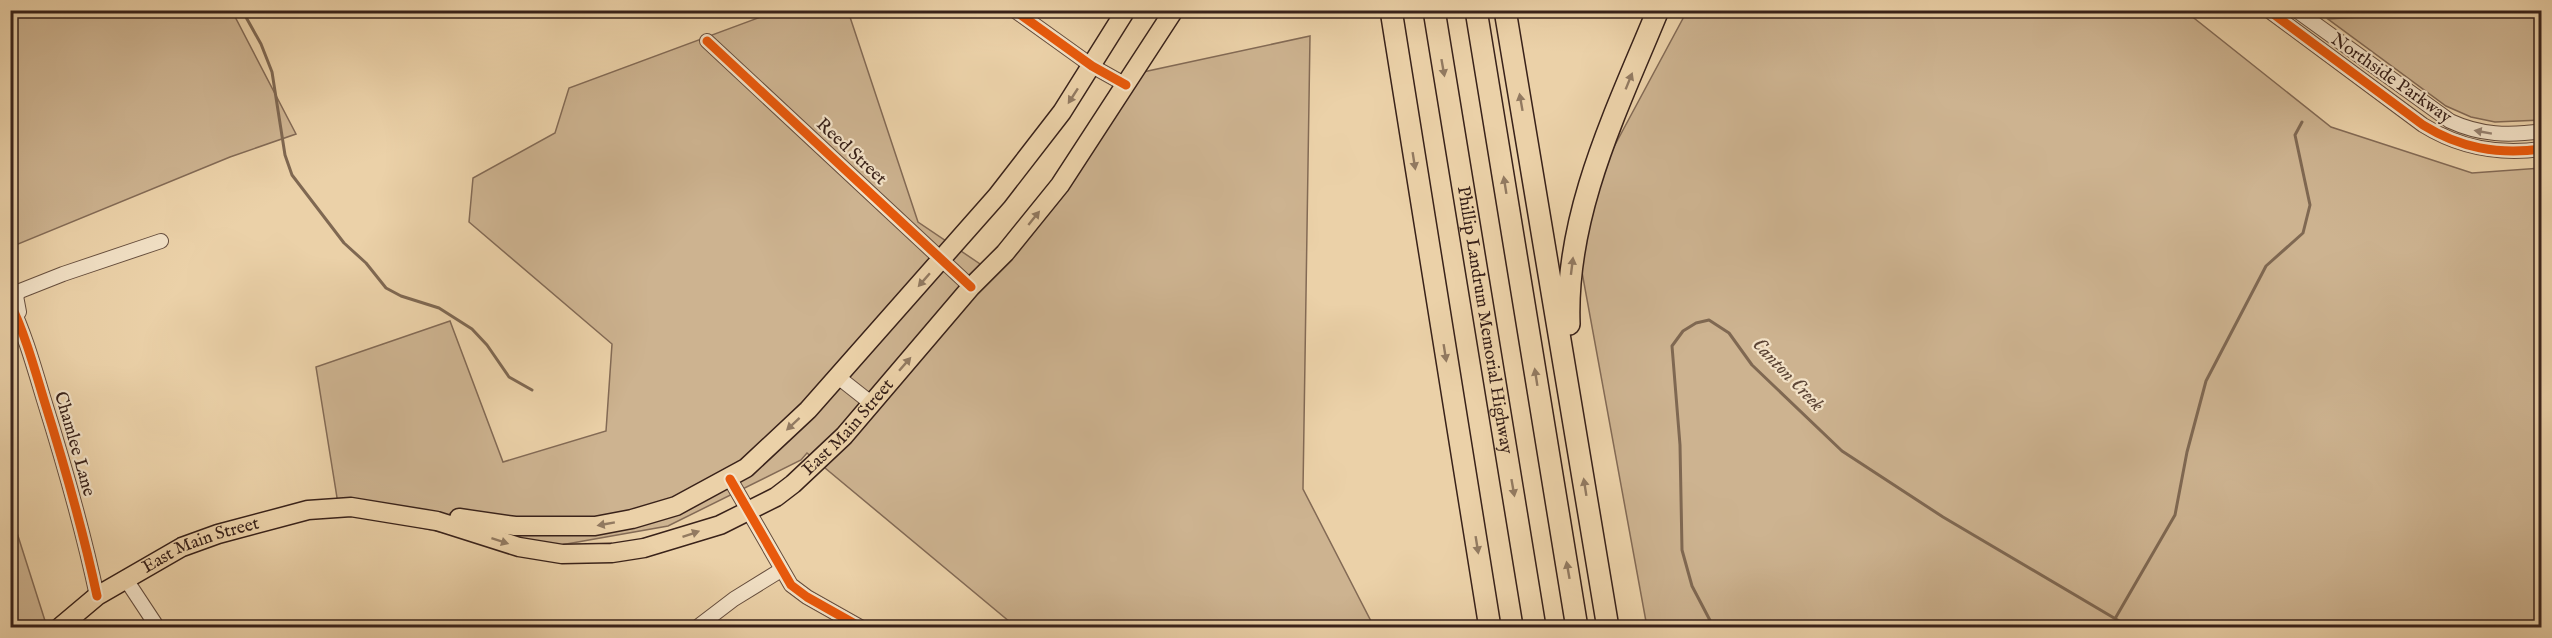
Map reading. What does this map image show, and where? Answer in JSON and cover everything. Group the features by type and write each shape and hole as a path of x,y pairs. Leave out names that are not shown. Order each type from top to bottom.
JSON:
{"highway":[{"path":"1377,10 1385,31 1404,103"},
{"path":"1391,10 1404,103 1490,627"},
{"name":"Phillip Landrum Memorial Highway","path":"1434,10 1535,627"},
{"path":"1476,10 1577,627"},
{"path":"1505,10 1608,627"},
{"path":"1573,409 1568,300 1577,225 1606,138 1658,10"}],"main road":[{"name":"East Main Street","path":"59,627 97,596 182,547 218,534 308,510 411,509 515,526 595,526 632,519 676,506 730,479 746,468 793,425 997,196 1062,112 1126,10"},
{"name":"East Main Street","path":"362,509 437,521 519,547 562,554 612,553 644,548 720,525 776,497 844,436 971,287 1005,254 1060,185 1174,10"}],"street":[{"path":"1014,10 1092,66 1126,85"},
{"name":"Northside Parkway","path":"2268,10 2423,125 2444,137 2483,150 2513,152 2541,149"},
{"name":"Northside Parkway","path":"2296,10 2450,121 2495,134 2541,132"},
{"name":"Reed Street","path":"707,41 971,287"},
{"path":"20,323 16,296 20,291 161,241"},
{"name":"Chamlee Lane","path":"10,303 20,323 52,426 88,554 97,596"},
{"path":"838,377 871,403"},
{"path":"730,479 791,585 807,597 862,627"},
{"path":"696,627 734,599 781,570"},
{"path":"125,578 158,627"}],"shaded area":[{"path":"11,10 232,11 296,134 230,157 11,247"},
{"path":"2476,10 2541,11 2541,120 2495,122 2471,117 2446,106 2328,19"},
{"path":"777,11 848,11 918,222 992,272 1120,77 1310,36 1303,489 1374,627 1016,627 807,453 801,460 668,526 527,551 339,510 316,367 450,321 503,462 606,431 612,344 469,222 473,178 555,133 569,88"},
{"path":"1687,11 2185,11 2331,127 2472,173 2541,168 2541,627 1647,627 1573,223"},
{"path":"11,514 47,627 11,627"}],"waterway":[{"path":"242,10 261,44 272,72 285,155 292,175 344,243 366,263 386,288 401,296 439,308 472,329 487,345 509,377 532,390"},
{"path":"2116,617 2175,515 2187,452 2206,381 2266,266 2303,233 2310,205 2295,135 2302,122"},
{"name":"Canton Creek","path":"1714,628 1692,586 1682,550 1680,445 1672,346 1683,331 1696,323 1709,320 1729,333 1752,365 1842,451 1943,517 2131,628"}],"cycle path":[{"path":"1014,10 1092,66 1126,85"},
{"path":"2268,10 2437,133 2480,148 2510,151 2542,149"},
{"path":"707,41 971,287"},
{"path":"10,303 29,351 59,448 97,596"},
{"path":"730,479 791,585 807,597 862,628"}]}
